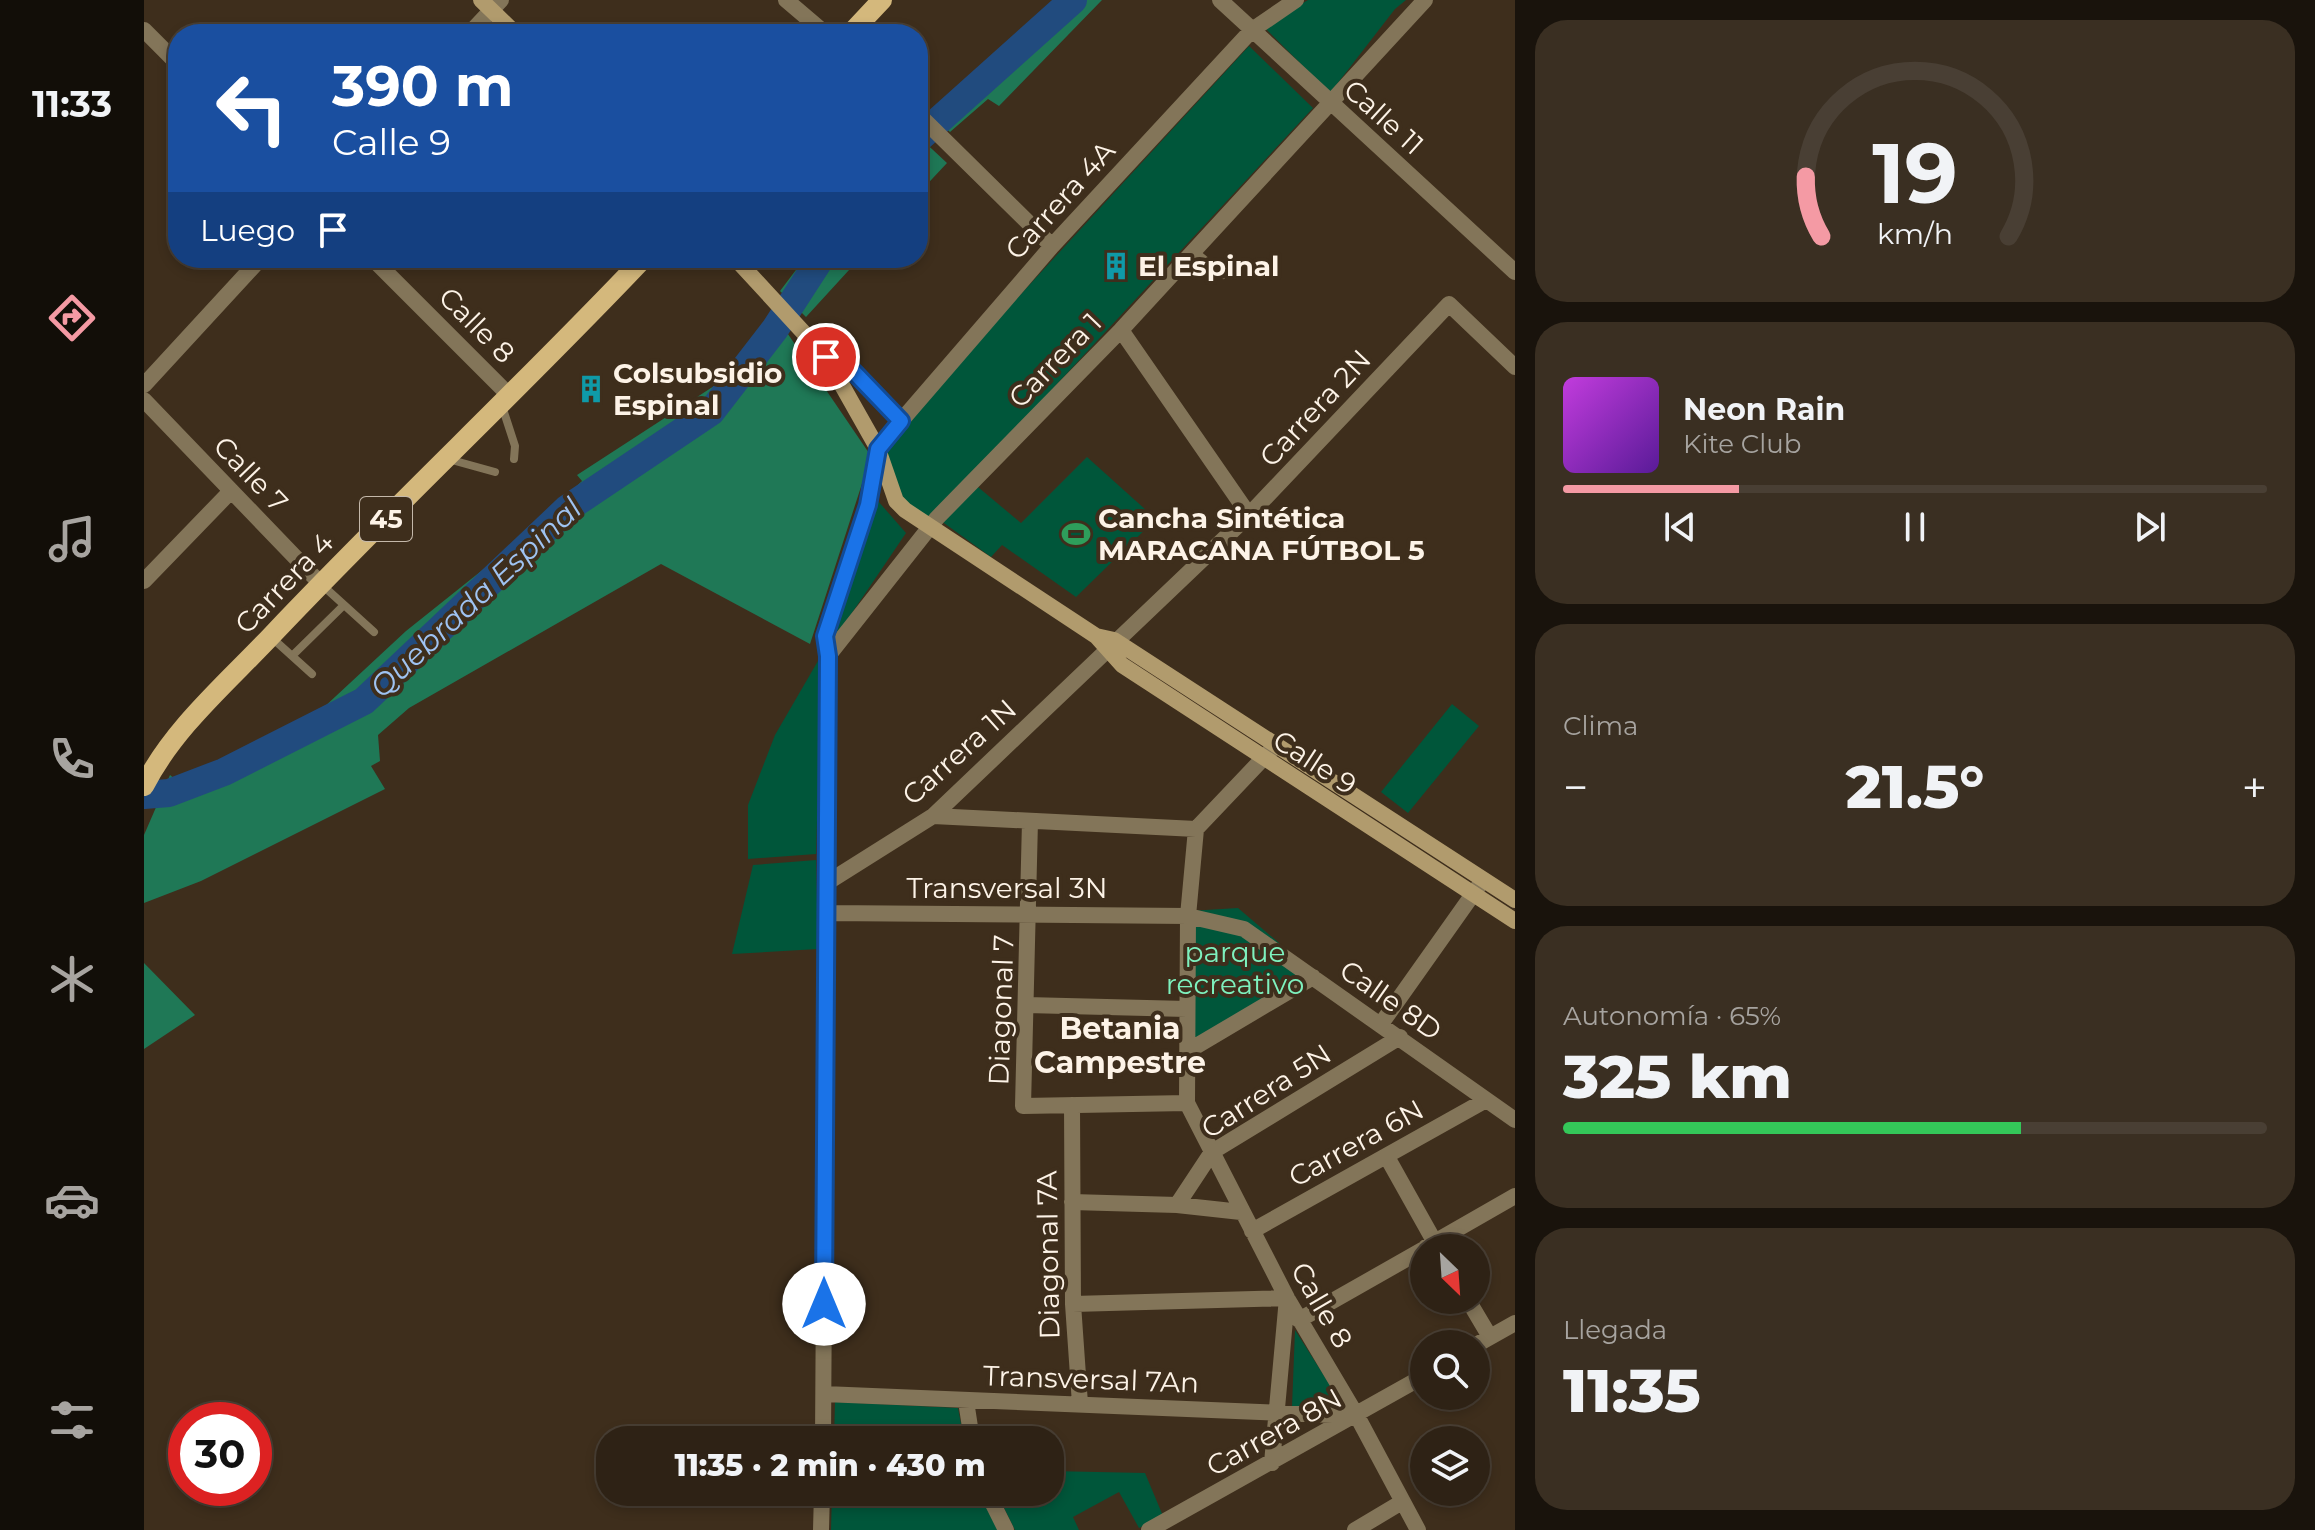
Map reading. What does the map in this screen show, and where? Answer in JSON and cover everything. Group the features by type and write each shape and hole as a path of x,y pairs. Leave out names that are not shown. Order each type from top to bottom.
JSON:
{"main road":[{"path":"859,24 882,0"},
{"name":"Carrera 4","path":"144,784 168,747 320,583 506,400 634,268"}],"street":[{"path":"786,0 814,24"},
{"name":"Calle 11","path":"1220,0 1515,272"},
{"name":"Carrera 4A","path":"878,449 1052,246 1252,30 1296,0"},
{"name":"Carrera 1","path":"828,656 930,528 1121,330 1425,0"},
{"path":"476,24 491,3 508,24"},
{"path":"144,30 168,54"},
{"path":"928,123 1052,246"},
{"path":"144,385 252,268"},
{"name":"Calle 8","path":"381,268 506,400"},
{"name":"Calle 9","path":"745,268 826,357 878,449 896,501 930,528 1106,642 1515,900"},
{"name":"Carrera 2N","path":"1106,642 1249,515 1449,304 1515,367"},
{"path":"1121,330 1249,515"},
{"name":"Calle 9","path":"826,357 854,372 901,421"},
{"name":"Calle 7","path":"144,400 320,583"},
{"path":"823,1426 828,656 825,636 868,505 878,449"},
{"path":"144,581 231,491"},
{"name":"Calle 9","path":"1106,642 1263,759 1515,921"},
{"name":"Carrera 1N","path":"825,884 933,816 1106,642"},
{"path":"1072,1105 1187,1103 1188,916 1196,829 1274,746"},
{"path":"933,816 1196,829"},
{"name":"Diagonal 7","path":"1030,821 1031,913 1023,1106 1072,1105"},
{"path":"1381,1024 1483,880"},
{"name":"Transversal 3N","path":"826,913 1188,916"},
{"name":"Calle 8D","path":"1188,916 1244,929 1515,1120"},
{"path":"1188,1051 1313,977"},
{"path":"1026,1005 1187,1009"},
{"name":"Carrera 5N","path":"1177,1205 1212,1152 1400,1037"},
{"name":"Carrera 6N","path":"1252,1231 1486,1100"},
{"name":"Calle 8","path":"1187,1103 1287,1298 1357,1416 1418,1530"},
{"name":"Diagonal 7A","path":"1072,1105 1073,1304 1080,1404"},
{"path":"1387,1157 1424,1234"},
{"path":"1452,1234 1515,1196"},
{"path":"1072,1202 1177,1205 1241,1212"},
{"path":"1299,1320 1410,1258"},
{"path":"1073,1304 1287,1298 1272,1463"},
{"path":"1490,1337 1515,1323"},
{"name":"Carrera 8N","path":"1149,1530 1410,1384"},
{"name":"Transversal 7An","path":"824,1394 1357,1416"},
{"path":"966,1401 970,1426"},
{"path":"1355,1530 1402,1502"},
{"path":"821,1530 822,1506"},
{"path":"994,1506 1006,1530"}],"lane":[{"path":"1193,251 1223,275"},
{"path":"506,400 515,446 514,459"},
{"path":"447,458 495,472"},
{"path":"320,583 374,632"},
{"path":"292,656 344,605"},
{"path":"271,636 312,674"}],"green space":[{"path":"1056,0 1102,0 999,106 988,99 950,132 933,117"},
{"path":"1308,0 1406,0 1395,9 1330,93 1264,27"},
{"path":"1249,46 1313,108 929,522 900,496 883,452 964,356"},
{"path":"928,145 947,163 928,183"},
{"path":"797,268 851,268 806,317 780,291"},
{"path":"775,315 871,456 810,644 661,564 409,708 378,735 380,761 371,766 385,789 201,881 144,903 144,835 170,775 181,784 262,748 308,722 406,631 515,544 582,481 577,475 714,386"},
{"name":"Cancha Sintética MARACANA FÚTBOL 5","path":"1087,457 1156,519 1076,597 1002,545 991,557 937,518 972,482 1021,523"},
{"path":"878,501 906,533 835,638 832,635"},
{"path":"822,654 816,854 748,859 748,805 775,735"},
{"path":"1452,704 1479,726 1408,813 1381,792"},
{"path":"816,860 818,949 732,954 753,865"},
{"name":"parque recreativo","path":"1238,908 1311,970 1188,1051 1189,911"},
{"path":"144,963 195,1015 144,1049"},
{"path":"1295,1330 1344,1407 1292,1407"},
{"path":"835,1402 958,1408 961,1426 834,1426"},
{"path":"1064,1471 1145,1473 1163,1516 1139,1528 1119,1492 1073,1517 1079,1530 1015,1530 1003,1506 1064,1506"},
{"path":"832,1506 986,1506 998,1530 831,1530"}],"waterway":[{"name":"Quebrada Espinal","path":"928,130 1073,0"},
{"name":"Quebrada Espinal","path":"144,795 169,793 224,772 364,701 568,508 711,412 775,329 815,268"}],"place":[{"name":"El Espinal","path":"1116,266"},
{"name":"Colsubsidio Espinal","path":"591,389"},
{"name":"Cancha Sintética MARACANA FÚTBOL 5","path":"1076,534"}],"district":[{"name":"Betania Campestre","path":"1120,1046"}],"route":[{"path":"824,1304 828,656 825,636 868,505 878,449 901,421 854,372 826,357"}]}
